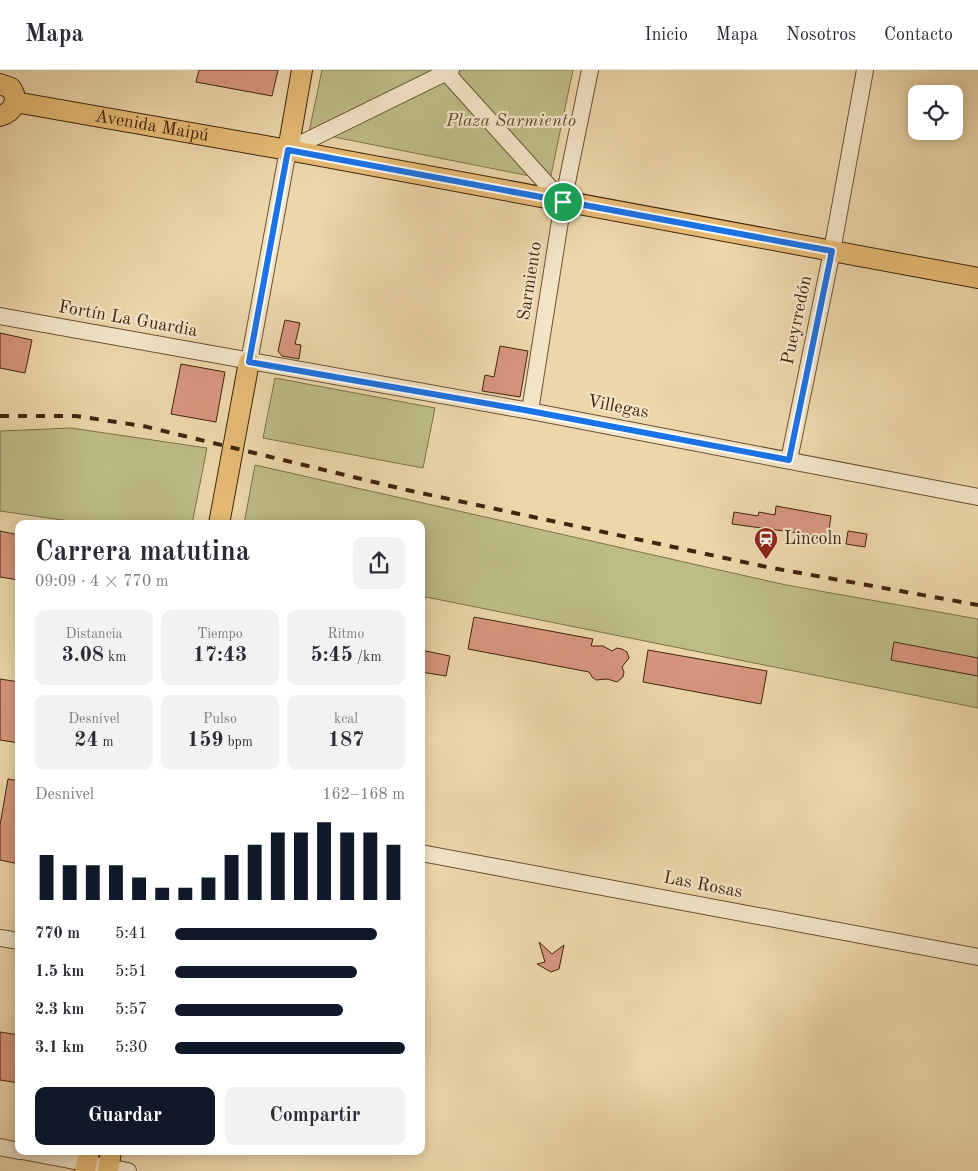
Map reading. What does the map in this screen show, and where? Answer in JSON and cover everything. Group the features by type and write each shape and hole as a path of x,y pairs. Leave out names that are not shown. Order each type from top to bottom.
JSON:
{"main road":[{"path":"0,116 10,112 15,102 14,93 11,88 0,83 2,70"},
{"path":"288,150 302,70"},
{"name":"Avenida Maipú","path":"15,102 288,150 978,278"},
{"path":"220,520 249,362"}],"street":[{"name":"Sarmiento","path":"530,411 563,202 590,70"},
{"name":"Pueyrredón","path":"789,460 832,251 865,70"},
{"path":"249,362 288,150 447,71 563,202"},
{"name":"Fortín La Guardia","path":"0,316 249,362"},
{"name":"Villegas","path":"249,362 530,411 978,497"},
{"name":"Las Rosas","path":"425,854 978,957"},
{"path":"0,938 15,940"},
{"path":"0,1147 15,1150"},
{"path":"44,1155 87,1162 109,1163 128,1171"}],"green space":[{"name":"Plaza Sarmiento","path":"322,70 573,70 550,180 309,132"},
{"path":"275,378 435,408 423,468 263,438"},
{"path":"71,428 207,448 193,520 62,520 0,511 0,431"},
{"path":"255,465 786,585 978,619 978,708 425,597 425,520 245,520"}],"building":[{"path":"199,70 278,70 272,96 196,82"},
{"path":"285,320 300,323 295,344 301,345 299,359 282,356 278,351"},
{"path":"0,333 32,340 25,373 0,368"},
{"path":"500,346 528,351 520,397 482,391 485,375 494,377"},
{"path":"181,364 225,372 216,422 171,414"},
{"path":"776,506 831,516 828,537 732,524 734,512 758,516 759,512 775,515"},
{"path":"0,531 15,534 15,579 0,577"},
{"path":"848,531 867,534 865,547 846,544"},
{"path":"474,617 593,639 591,646 603,646 612,651 617,648 622,649 627,652 629,658 622,667 623,677 617,682 607,679 596,680 589,672 468,649"},
{"path":"894,642 978,658 978,676 891,660"},
{"path":"648,650 767,671 761,704 643,682"},
{"path":"425,651 450,656 446,676 425,673"},
{"path":"0,679 15,681 15,742 0,740"},
{"path":"8,779 15,780 15,863 0,860 0,825"},
{"path":"539,942 552,954 564,945 559,969 551,972 537,964 545,962"},
{"path":"0,1032 15,1034 15,1082 0,1080"}],"railway":[{"path":"0,416 76,416 143,426 407,490 767,567 978,605"}],"place":[{"name":"Lincoln","path":"766,560"}],"route":[{"path":"288,150 563,202 832,251 789,460 530,411 249,362 288,150"}]}
